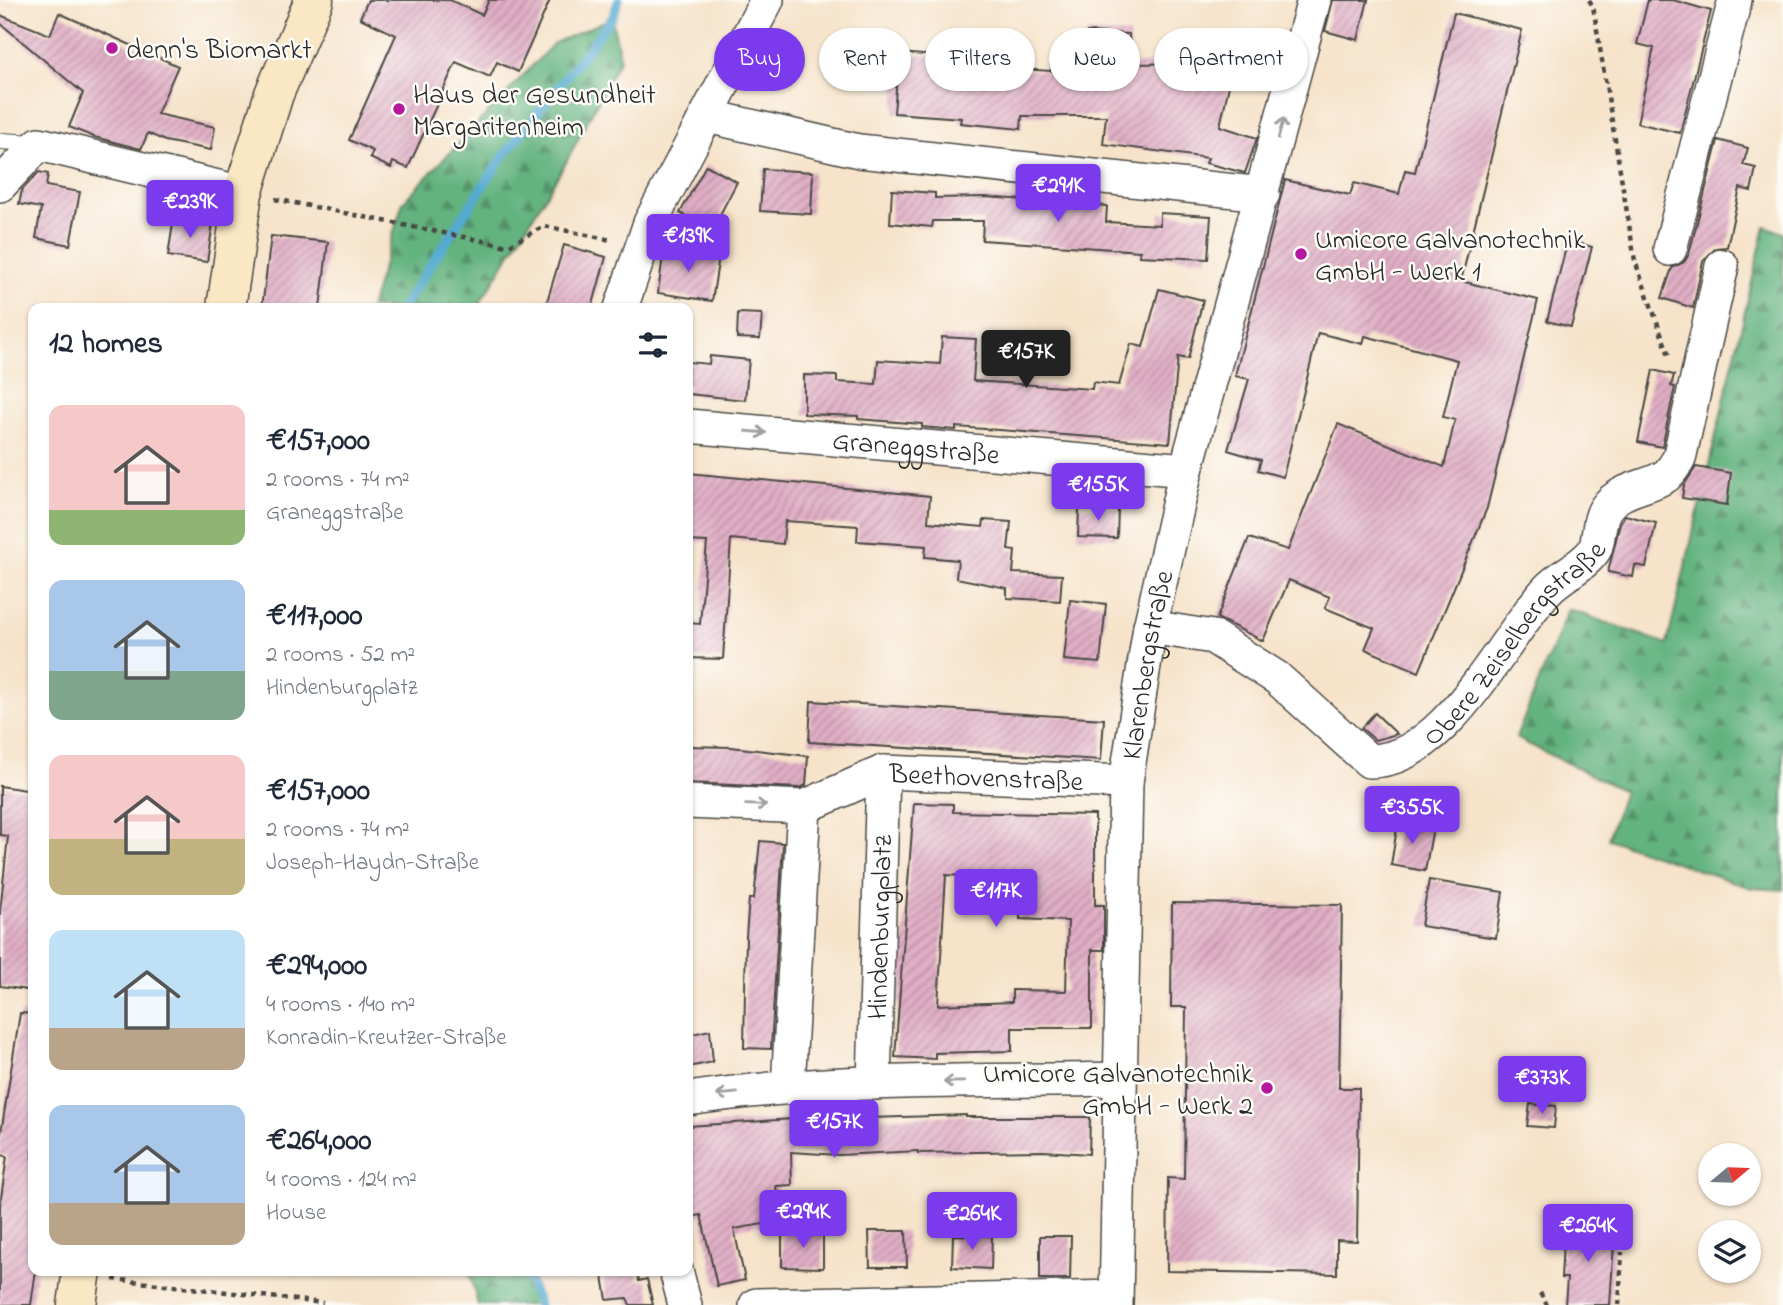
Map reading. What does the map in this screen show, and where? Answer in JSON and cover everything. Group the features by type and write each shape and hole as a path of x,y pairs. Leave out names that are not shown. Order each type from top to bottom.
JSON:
{"main road":[{"path":"227,303 243,193 274,94 314,0"}],"street":[{"path":"623,303 640,246 767,0"},
{"name":"Klarenbergstraße","path":"1116,1301 1126,782 1150,627 1186,470 1314,0"},
{"path":"1670,249 1735,0"},
{"path":"707,116 859,151 1263,194"},
{"path":"0,186 39,144 243,193"},
{"name":"Obere Zeiselbergstraße","path":"1150,627 1213,638 1277,678 1369,761 1385,761 1402,754 1427,738 1454,713 1548,588 1594,550 1605,509 1617,496 1668,475 1679,459 1722,266"},
{"name":"Graneggstraße","path":"693,426 1186,470"},
{"name":"Beethovenstraße","path":"693,802 804,807 883,772 1126,782"},
{"name":"Hindenburgplatz","path":"874,1083 883,772"},
{"path":"788,1087 804,807"},
{"path":"693,1098 788,1087 874,1083 1120,1079"},
{"path":"678,1276 685,1305"},
{"path":"756,1305 1116,1301"}],"lane":[{"path":"0,141 39,144"}],"path":[{"path":"1589,0 1593,6 1635,261 1670,357 1695,384"},
{"path":"243,193 508,246 544,226 640,246"},
{"path":"1619,1305 1622,1252"},
{"path":"80,1284 323,1303"},
{"path":"1539,1293 1547,1305"}],"green space":[{"path":"612,18 620,59 564,166 480,303 372,303 403,202 554,43"},
{"path":"1765,226 1783,233 1783,890 1751,888 1608,839 1624,791 1516,738 1568,609 1667,644"},
{"path":"470,1276 527,1276 535,1305 478,1305"}],"building":[{"name":"Haus der Gesundheit Margaritenheim","path":"368,0 450,0 482,15 489,0 550,0 518,72 497,62 490,77 456,62 408,168 393,162 391,168 370,158 373,151 349,140 396,35 360,18"},
{"path":"1333,0 1368,0 1358,40 1325,31"},
{"path":"1648,0 1673,0 1711,11 1680,133 1637,123 1654,48 1637,44"},
{"path":"59,13 178,66 157,114 215,127 211,150 165,141 148,133 141,149 94,137 69,127 83,93 0,23 0,15 50,35"},
{"path":"1454,13 1522,30 1461,281 1538,300 1487,508 1419,672 1365,649 1374,628 1325,608 1330,597 1289,580 1263,641 1217,618 1249,538 1288,550 1338,424 1444,467 1455,420 1443,417 1457,360 1365,336 1363,344 1318,333 1283,477 1258,470 1261,460 1228,450 1249,379 1235,376 1285,180 1350,195 1354,183 1399,194 1405,170 1415,172"},
{"path":"911,54 925,55 925,91 1035,91 1035,70 1049,71 1049,91 1140,91 1140,64 1154,64 1154,91 1228,91 1220,126 1257,138 1245,173 1206,163 1208,158 1103,144 1106,116 1022,116 1021,129 960,123 961,118 894,113 896,91 911,91"},
{"path":"1718,140 1748,148 1743,165 1756,168 1751,191 1740,188 1727,247 1716,248 1703,261 1693,308 1662,298 1672,268 1684,262 1689,254"},
{"path":"706,165 737,182 712,230 680,213"},
{"path":"763,169 813,172 811,214 760,211"},
{"path":"39,172 48,174 46,186 80,192 70,245 36,238 41,208 19,204 22,190"},
{"path":"892,190 935,193 935,198 985,197 1107,206 1106,222 1160,225 1160,213 1211,216 1208,259 1139,256 1140,251 982,240 983,221 933,221 932,227 890,223"},
{"path":"174,217 213,223 207,262 168,256"},
{"path":"271,236 328,242 321,303 263,303"},
{"path":"1568,240 1592,247 1571,327 1547,321"},
{"path":"564,245 606,257 593,303 547,303"},
{"path":"664,248 719,256 712,301 658,293"},
{"path":"1159,289 1203,300 1188,359 1178,357 1170,443 956,427 956,430 922,427 922,424 858,419 858,416 804,414 804,375 837,376 837,382 876,384 878,360 940,364 942,337 976,339 973,381 1092,389 1093,382 1119,385 1131,344 1143,347"},
{"path":"738,313 762,314 760,339 737,338"},
{"path":"710,356 749,360 745,400 693,395 693,362 709,364"},
{"path":"1653,370 1674,375 1671,386 1675,387 1662,447 1638,442"},
{"path":"1696,467 1731,473 1727,505 1682,498 1684,485"},
{"path":"693,473 930,496 928,522 983,527 984,520 1011,522 1008,550 1015,551 1013,573 1062,575 1060,601 1007,598 1007,588 956,578 958,560 925,557 926,546 857,541 858,526 785,521 783,544 731,539 723,659 693,658 693,623 700,624 707,542 693,541"},
{"path":"1079,507 1118,508 1117,538 1078,537"},
{"path":"1625,515 1656,523 1646,567 1635,565 1633,577 1608,572 1620,523"},
{"path":"1070,600 1106,604 1100,663 1064,660"},
{"path":"811,701 1104,719 1101,760 809,742"},
{"path":"1375,713 1397,734 1375,740 1361,728"},
{"path":"693,746 731,747 808,756 806,785 800,788 693,783"},
{"path":"0,786 28,790 27,990 0,986 0,912 8,836 0,835"},
{"path":"914,803 953,804 953,812 1095,815 1095,905 1104,905 1104,950 1092,950 1092,1028 1012,1028 1012,1051 935,1053 935,1059 895,1057","holes":["946,875 1021,879 1020,919 1068,921 1066,991 1012,990 1012,1002 938,1005"]},
{"path":"1398,822 1433,828 1425,871 1391,865"},
{"path":"760,841 783,843 771,1049 744,1048 746,936 749,899 754,899"},
{"path":"1429,880 1503,892 1496,938 1421,926"},
{"name":"Umicore Galvanotechnik GmbH - Werk 2","path":"1172,903 1342,905 1339,1088 1359,1088 1357,1241 1337,1240 1337,1274 1167,1271 1168,1178 1184,1179 1186,1007 1171,1007"},
{"path":"20,1013 28,1014 28,1276 35,1276 31,1305 0,1305 0,1205 7,1156 0,1155 0,1139"},
{"path":"710,1030 713,1062 693,1066 693,1034"},
{"path":"1530,1104 1556,1106 1554,1128 1527,1126"},
{"path":"966,1115 1090,1117 1089,1154 1043,1151 918,1151 839,1155 791,1152 792,1185 776,1186 781,1221 734,1229 745,1280 717,1286 701,1215 693,1216 693,1126 794,1117 837,1119"},
{"path":"1564,1224 1615,1228 1610,1305 1565,1305 1567,1278 1561,1278"},
{"path":"869,1231 906,1231 907,1267 870,1267"},
{"path":"782,1233 823,1233 823,1268 782,1267"},
{"path":"953,1235 992,1236 991,1269 952,1267"},
{"path":"1040,1236 1071,1236 1070,1279 1040,1279"},
{"path":"603,1276 638,1276 639,1281 647,1279 653,1305 630,1305 627,1298 607,1300"}],"waterway":[{"path":"405,303 500,161 612,18 619,0"},
{"path":"527,1276 539,1305"}],"place":[{"name":"denn's Biomarkt","path":"112,48"},
{"name":"Haus der Gesundheit Margaritenheim","path":"399,109"},
{"name":"Umicore Galvanotechnik GmbH - Werk 1","path":"1301,254"},
{"name":"Umicore Galvanotechnik GmbH - Werk 2","path":"1267,1088"}]}
